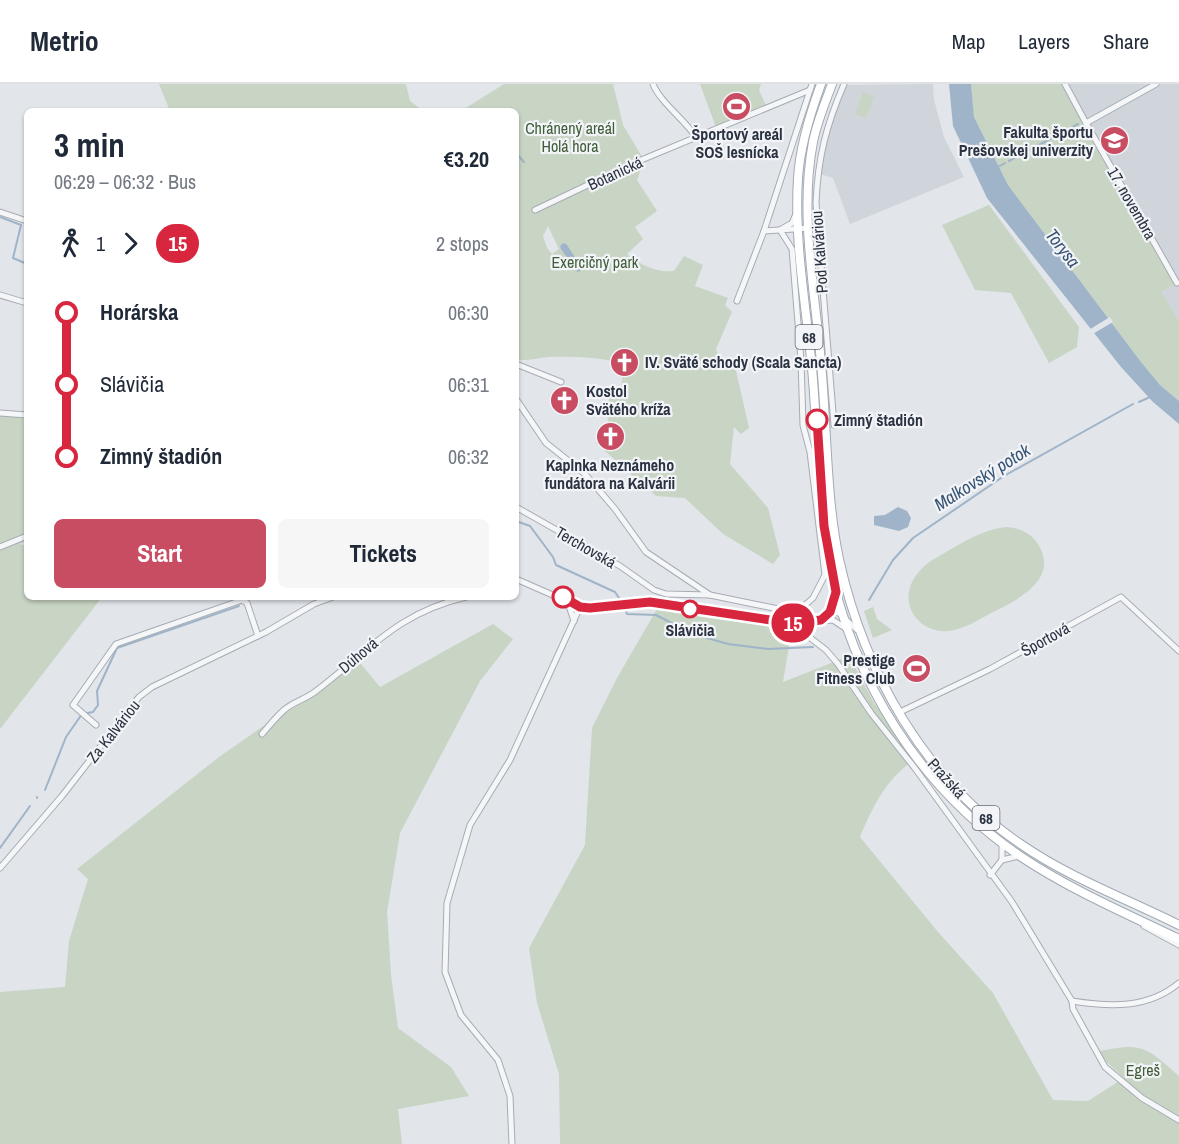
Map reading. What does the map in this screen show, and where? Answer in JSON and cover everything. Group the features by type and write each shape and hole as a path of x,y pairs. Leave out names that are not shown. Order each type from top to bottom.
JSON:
{"main road":[{"name":"Pod Kalváriou","path":"821,84 801,152 798,204 824,526 842,615"},
{"name":"Pod Kalváriou","path":"832,84 813,141 808,191 809,228 834,524 850,599"},
{"name":"Pražská","path":"850,599 862,638 898,713 934,764 976,809 1045,860 1179,925"},
{"name":"Pražská","path":"842,615 868,681 905,744 950,798 1019,856 1122,912 1179,939"}],"street":[{"path":"653,84 661,98 685,120 696,137"},
{"name":"Pod Kalváriou","path":"834,425 816,203 817,170 823,137 844,84"},
{"name":"17. novembra","path":"1065,84 1177,283"},
{"path":"1086,123 1156,84"},
{"path":"737,301 764,231 811,87"},
{"name":"Botanická","path":"535,210 811,87"},
{"path":"780,230 792,223 798,204"},
{"path":"0,212 24,220"},
{"name":"Pod Kalváriou","path":"764,231 809,228"},
{"name":"Pod Kalváriou","path":"780,230 792,249 801,360 803,425 810,452 825,575 813,598 804,606 788,610"},
{"path":"0,295 24,302"},
{"path":"519,365 561,382"},
{"path":"519,403 546,443 585,474 615,509 646,552 710,595 788,610 791,623 838,664 871,713 914,767 990,875 1012,902 1072,1002 1073,1009 1105,1067 1142,1098 1179,1120"},
{"path":"0,413 24,415"},
{"name":"Terchovská","path":"519,509 620,566 654,590 666,594 710,595"},
{"path":"0,547 24,537"},
{"path":"519,580 580,607 616,607 650,602 791,623 833,620 842,624 846,630"},
{"path":"650,602 654,590"},
{"path":"805,634 807,625 830,612 836,592"},
{"name":"Športová","path":"898,713 990,669 1120,597 1179,651"},
{"path":"833,620 842,615 850,599"},
{"name":"Za Kalváriou","path":"96,725 73,705 116,644 242,600 248,603 258,636"},
{"name":"Za Kalváriou","path":"0,868 62,796 139,697 152,687 258,636 325,600"},
{"name":"Dúhová","path":"262,734 285,710 315,692 387,631 413,615 456,600"},
{"path":"568,603 574,621"},
{"path":"512,1144 510,1096 498,1060 460,1015 445,972 447,903 470,825 510,760 580,607"},
{"path":"830,612 842,615 854,624 862,638"},
{"path":"1002,843 1002,860"},
{"path":"990,875 1002,860 1019,856"},
{"name":"Pražská","path":"1122,912 1179,945"},
{"path":"1072,1002 1131,1005 1154,999 1179,983"},
{"path":"1172,989 1179,995"}],"shaded area":[{"path":"933,84 934,100 944,137 964,177 850,224 833,178 817,173 844,85"},
{"path":"1067,84 1179,84 1179,321 1162,292 1175,284"}],"green space":[{"path":"159,84 406,84 410,101 419,108 169,108"},
{"path":"504,84 613,84 623,125 644,160 637,180 657,211 635,227 643,239 627,254 637,262 662,271 674,271 684,256 703,265 695,286 728,298 725,305 732,312 716,349 718,355 734,362 749,428 741,434 734,427 730,464 768,508 780,555 773,564 723,534 685,498 656,496 596,443 610,430 609,398 613,388 621,388 623,373 614,361 565,357 519,360 519,108 466,108","holes":["548,226 559,249 552,254 543,236"]},
{"name":"Športový areál SOŠ lesnícka","path":"700,84 761,84 759,90 767,108 717,130"},
{"path":"971,84 1067,84 1175,284 1162,292 1179,321 1179,401 1160,385 1141,362 1008,185 974,117"},
{"path":"863,92 874,96 866,118 855,114"},
{"path":"989,205 1079,327 1077,347 1049,363 1011,293 975,290 942,225"},
{"path":"0,415 24,416 24,542 20,544 24,545 24,600 100,600 0,729"},
{"path":"1007,527 1025,532 1038,544 1044,568 1040,578 1032,587 1012,602 960,628 949,631 937,630 919,621 912,612 909,595 915,577 921,570 928,563 970,539 988,531"},
{"path":"873,607 877,619 892,630 873,638 864,611"},
{"name":"Egreš","path":"657,609 793,622 783,682 849,656 874,703 915,759 888,784 860,837 938,932 993,993 1053,1100 1088,1101 1124,1078 1096,1052 1124,1047 1142,1049 1158,1058 1179,1076 1179,1144 560,1144 559,1074 537,1003 529,948 585,845 592,728 617,678"},
{"path":"493,624 513,639 480,681 400,833 387,912 391,975 398,1028 451,1067 469,1096 398,1109 402,1144 0,1144 0,992 65,987 69,941 88,879 77,869 219,757 285,711 333,682 356,658 380,687"}],"water":[{"path":"949,84 971,84 974,117 1008,185 1141,362 1160,385 1179,401 1179,424 1153,402 1121,367 987,198 953,126"},
{"path":"898,507 907,511 911,518 908,527 899,531 874,525 874,516 885,515"}],"pier":[{"path":"1110,317 1113,322 1091,335 1087,331"}],"waterway":[{"path":"1009,161 1078,124"},
{"path":"519,156 524,162"},
{"path":"998,167 1005,163"},
{"name":"Malkovský potok","path":"0,217 21,225 13,258 24,263"},
{"path":"564,247 578,268"},
{"name":"Malkovský potok","path":"1139,402 1150,397"},
{"name":"Malkovský potok","path":"869,600 893,560 913,538 1004,476 1133,404"},
{"name":"Malkovský potok","path":"519,522 530,526 553,557 556,565 615,592 621,601"},
{"path":"45,790 66,737 82,714 93,712 98,705 97,691 117,648 239,606"},
{"name":"Malkovský potok","path":"626,611 627,614 656,615 693,634 728,644 768,649 813,647"},
{"path":"0,848 30,806"}],"bus line":[{"name":"15","path":"563,597 580,607 590,608 650,602 756,620 791,623 821,620 830,612 836,592 824,526 817,420"}],"place":[{"name":"Športový areál SOŠ lesnícka","path":"737,106"},
{"name":"Fakulta športu Prešovskej univerzity","path":"1114,141"},
{"name":"IV. Sväté schody (Scala Sancta)","path":"624,362"},
{"name":"Kostol Svätého kríža","path":"565,400"},
{"name":"Zimný štadión","path":"817,420"},
{"name":"Kaplnka Neznámeho fundátora na Kalvárii","path":"610,437"},
{"name":"Slávičia","path":"690,609"},
{"name":"Prestige Fitness Club","path":"916,669"}],"park label":[{"name":"Chránený areál Holá hora","path":"570,137"},
{"name":"Exercičný park","path":"595,262"}],"water label":[{"name":"Torysa","path":"1063,248"}]}
